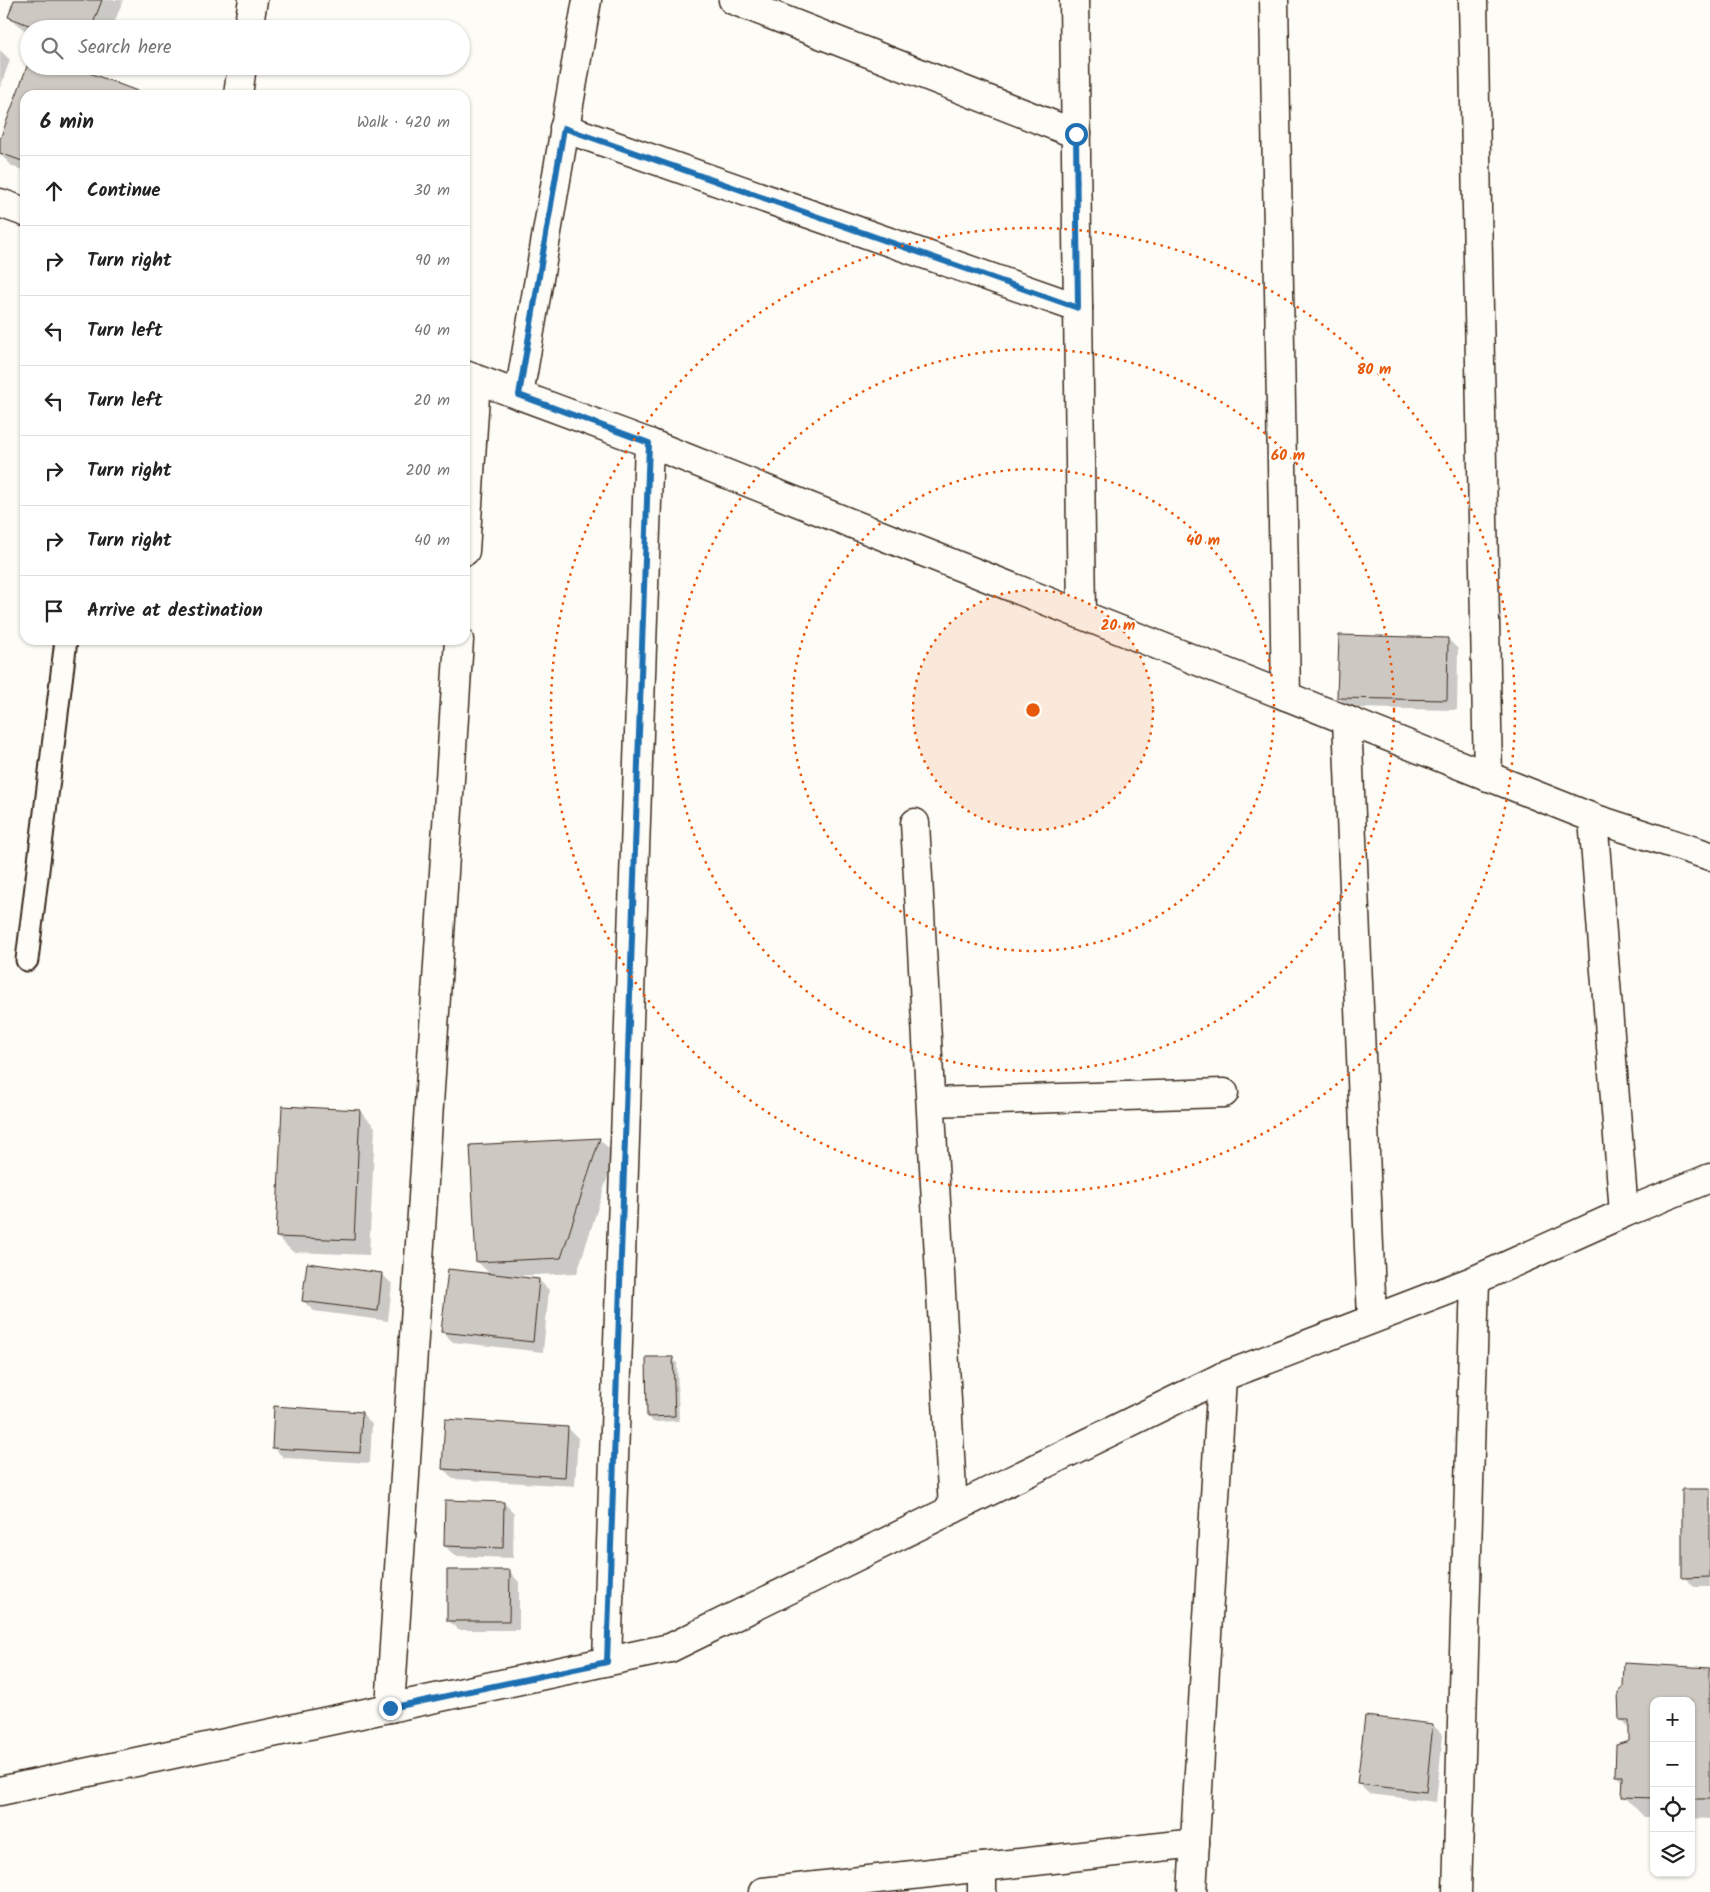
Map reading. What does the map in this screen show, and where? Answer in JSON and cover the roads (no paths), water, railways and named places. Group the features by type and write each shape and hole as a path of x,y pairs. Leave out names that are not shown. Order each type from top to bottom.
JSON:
{"street":[{"path":"250,20 253,0"},
{"path":"519,395 587,0"},
{"path":"734,0 1076,134"},
{"path":"1074,0 1082,616"},
{"path":"1274,0 1286,696"},
{"path":"1473,0 1488,777"},
{"path":"239,90 241,75"},
{"path":"564,128 1078,308"},
{"path":"0,202 20,210"},
{"path":"470,406 471,377 649,443 1593,818 1710,856"},
{"path":"607,1662 649,443"},
{"path":"390,1708 459,645"},
{"path":"1347,720 1372,1319"},
{"path":"1593,818 1624,1213"},
{"path":"915,823 953,1509"},
{"path":"931,1102 1224,1093"},
{"path":"0,1791 670,1648 1222,1378 1474,1280 1624,1213 1710,1178"},
{"path":"1457,1892 1474,1280"},
{"path":"1192,1892 1222,1378"},
{"path":"763,1892 982,1880 1195,1843"}],"lane":[{"path":"27,960 65,645"}]}
